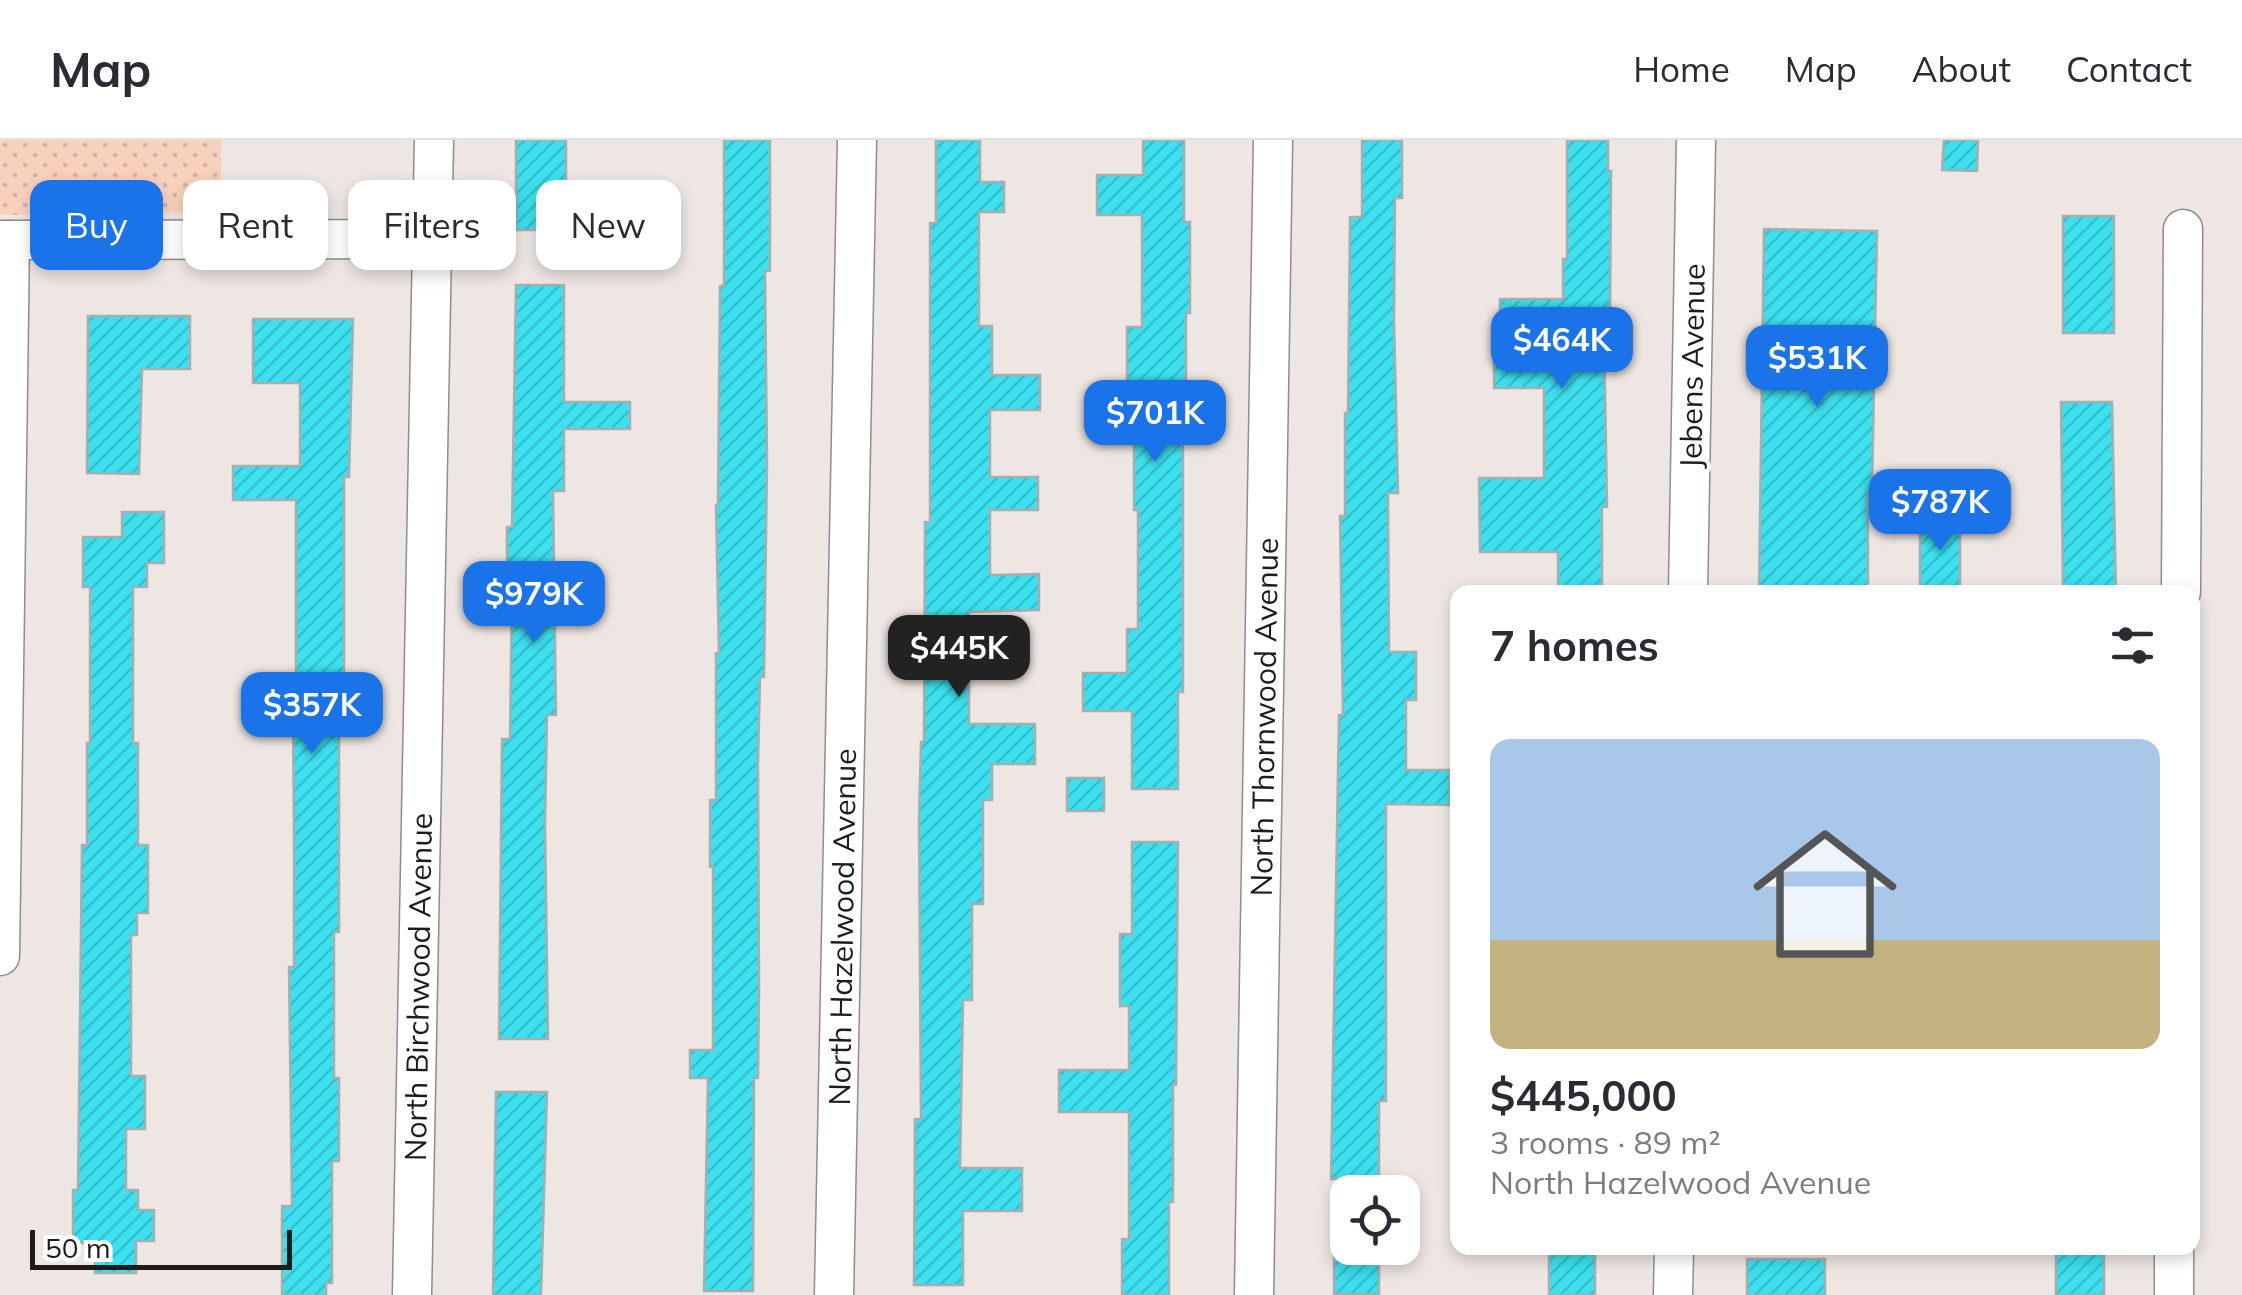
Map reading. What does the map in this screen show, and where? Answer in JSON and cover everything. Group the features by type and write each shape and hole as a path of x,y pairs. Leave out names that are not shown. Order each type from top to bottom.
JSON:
{"street":[{"name":"North Birchwood Avenue","path":"434,140 434,180"},
{"name":"North Hazelwood Avenue","path":"834,1295 857,140"},
{"name":"North Thornwood Avenue","path":"1254,1295 1274,140"},
{"name":"Jebens Avenue","path":"1688,585 1696,140"},
{"path":"2181,585 2183,229"},
{"path":"0,956 5,240 348,238"},
{"name":"North Birchwood Avenue","path":"412,1295 432,270"},
{"path":"1673,1295 1674,1255"},
{"path":"2174,1255 2174,1295"}],"shaded area":[{"path":"0,140 221,140 222,180 183,180 183,213 163,213 163,180 30,180 30,215 0,215"}],"building":[{"path":"516,140 566,140 566,180 536,180 536,230 516,230"},
{"path":"724,140 770,140 770,271 765,271 767,463 764,677 760,677 758,764 759,991 758,1078 754,1078 753,1291 704,1291 708,1078 690,1078 690,1050 713,1050 710,800 716,800 716,505 720,286 724,286"},
{"path":"936,140 980,140 980,182 1004,182 1004,212 979,212 979,326 992,326 992,375 1040,375 1040,410 990,410 990,477 1038,477 1038,510 990,510 990,575 1039,574 1039,610 969,612 969,724 1035,724 1035,764 992,764 992,800 983,800 983,904 972,904 972,1000 963,1000 960,1168 1022,1168 1022,1211 963,1211 963,1285 914,1285 915,1119 921,1119 919,820 924,742 925,522 930,522 930,223 936,223"},
{"path":"1143,140 1184,140 1184,222 1190,222 1190,313 1186,313 1183,398 1183,692 1178,692 1178,789 1132,789 1132,711 1083,711 1083,673 1127,673 1127,629 1138,629 1134,398 1127,398 1127,327 1142,327 1142,215 1097,215 1097,175 1143,175"},
{"path":"1362,140 1402,140 1402,198 1395,198 1398,493 1388,493 1389,652 1416,652 1416,700 1406,700 1406,770 1450,770 1450,805 1386,804 1386,1101 1379,1101 1379,1175 1331,1175 1339,715 1343,715 1340,516 1345,516 1350,217 1362,217"},
{"path":"1567,140 1608,140 1610,330 1604,330 1607,507 1602,507 1602,585 1558,585 1558,552 1480,552 1479,478 1544,478 1544,388 1494,388 1494,345 1500,345 1500,299 1563,299 1563,259 1567,259"},
{"path":"1944,140 1978,140 1977,171 1942,170"},
{"path":"2063,216 2114,216 2114,333 2063,333"},
{"path":"1764,229 1877,231 1868,585 1759,585"},
{"path":"516,285 564,285 564,402 630,402 630,429 564,429 564,491 553,491 556,715 547,715 548,1039 499,1039 502,739 510,739 512,591 507,591 507,527 512,527"},
{"path":"88,316 190,316 190,369 142,369 139,474 87,473"},
{"path":"253,319 353,319 349,477 344,477 339,932 334,932 334,1078 339,1078 339,1161 332,1161 332,1283 326,1283 326,1295 282,1295 282,1206 292,1206 289,967 294,967 294,835 293,718 279,718 279,680 296,680 296,500 233,500 233,466 300,466 300,383 253,383"},
{"path":"2061,402 2112,402 2116,585 2063,585"},
{"path":"122,512 164,512 164,563 147,563 147,587 133,587 133,743 138,743 138,845 148,845 148,913 137,913 137,935 131,935 131,1076 145,1076 145,1129 126,1129 126,1190 138,1190 138,1210 154,1210 154,1241 136,1241 136,1273 95,1273 95,1243 73,1243 73,1190 78,1190 82,845 87,845 90,743 90,587 83,587 83,537 122,537"},
{"path":"1920,515 1960,515 1960,585 1920,585"},
{"path":"1067,778 1104,778 1104,811 1067,811"},
{"path":"1132,842 1178,842 1169,1295 1122,1295 1122,1239 1129,1239 1129,1112 1059,1112 1059,1070 1129,1070 1129,1006 1120,1006 1120,934 1132,934"},
{"path":"496,1092 547,1092 541,1295 493,1295"},
{"path":"1549,1255 1595,1255 1595,1295 1549,1295"},
{"path":"2056,1255 2104,1255 2104,1295 2056,1295"},
{"path":"1747,1259 1825,1259 1825,1295 1747,1295"},
{"path":"1334,1265 1379,1265 1379,1294 1334,1294"}]}
